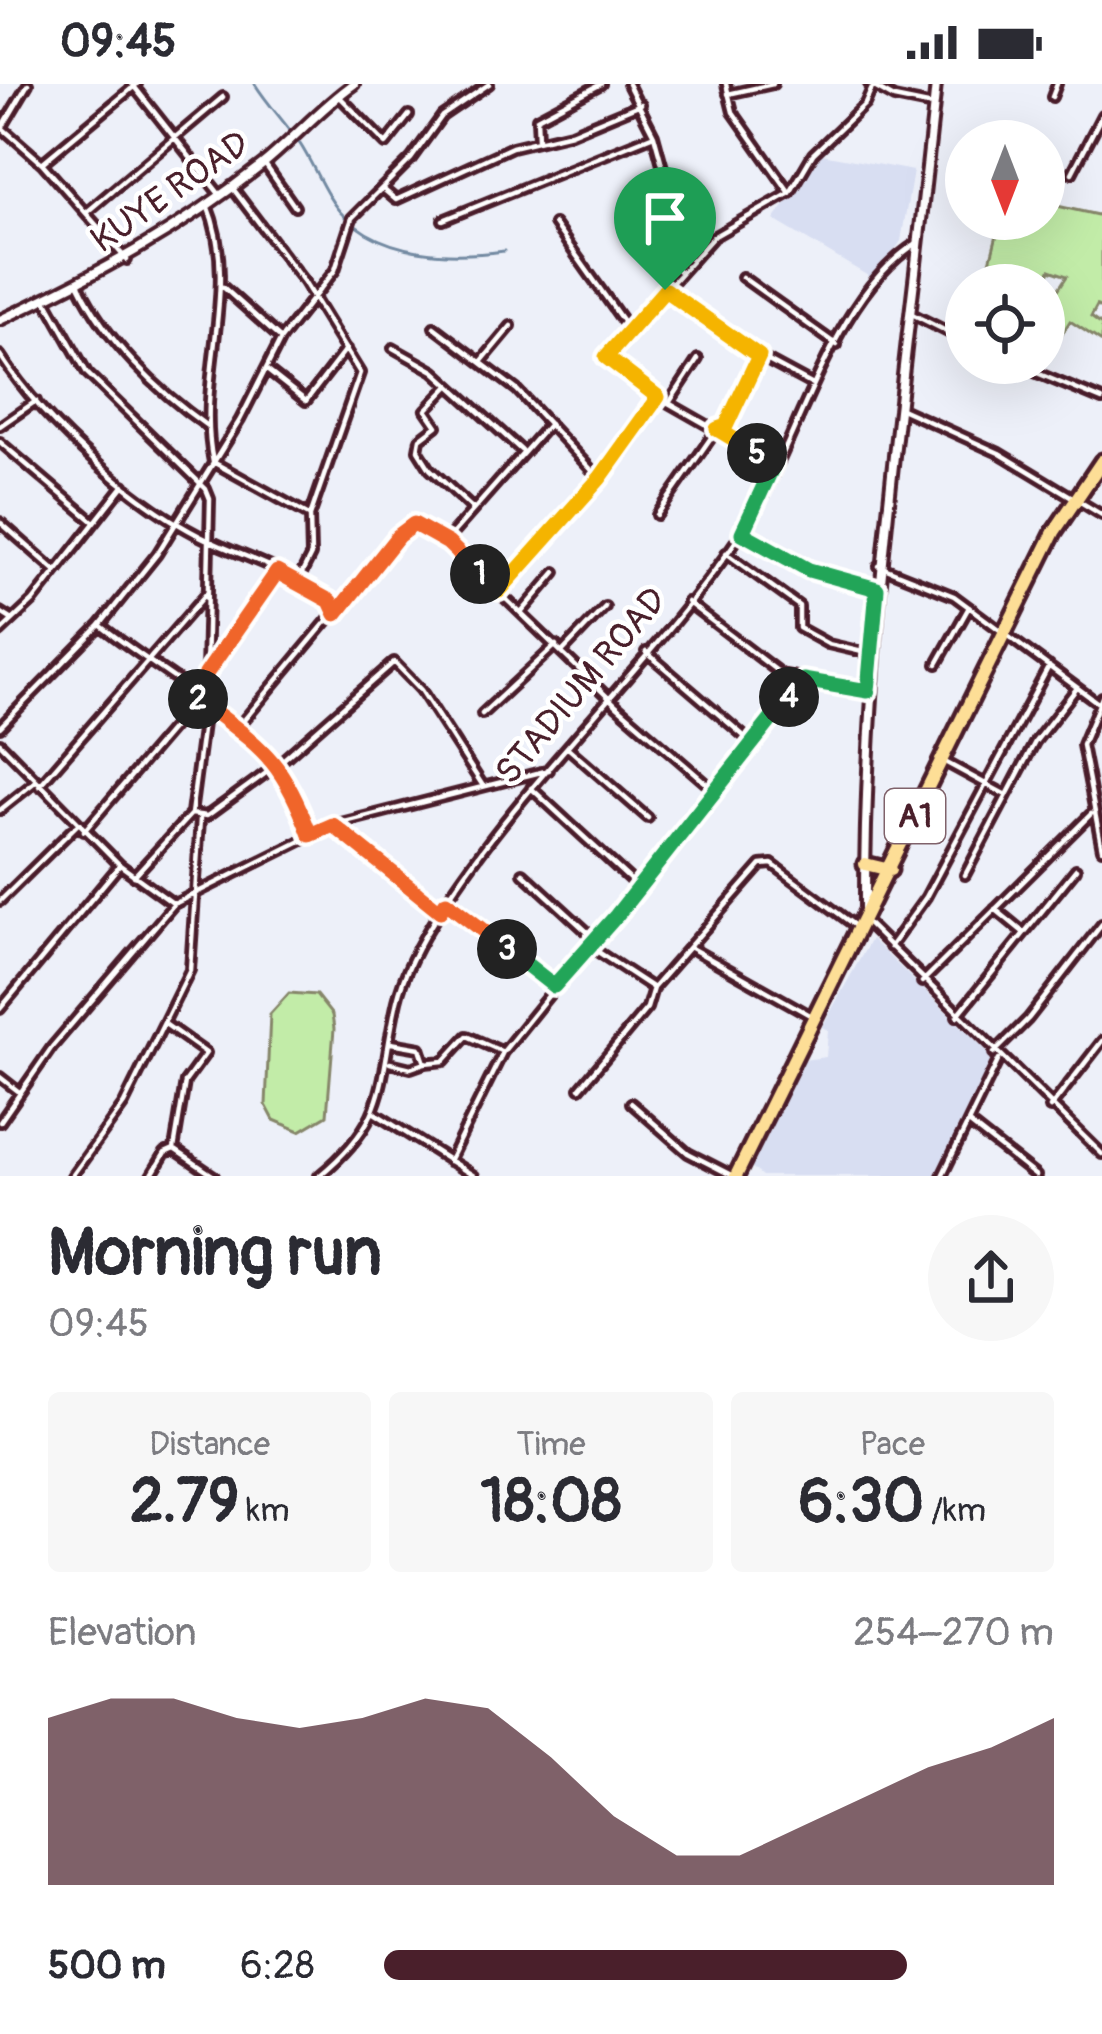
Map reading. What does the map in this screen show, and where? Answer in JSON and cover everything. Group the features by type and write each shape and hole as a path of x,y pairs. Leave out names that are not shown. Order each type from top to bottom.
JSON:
{"highway":[{"name":"A1","path":"734,1176 1004,636 1074,500 1102,461"},
{"path":"865,864 890,870"}],"main road":[{"path":"862,925 868,691 936,84"},
{"name":"KUYE ROAD","path":"0,320 127,260 264,163 351,85"}],"street":[{"path":"28,84 1,127 41,163 127,260"},
{"path":"0,727 100,625 175,523 281,339 337,266 352,218 442,116 489,84"},
{"path":"382,188 396,200 539,138 537,118 602,84"},
{"path":"628,84 654,134 667,190 638,202 661,249 680,272"},
{"path":"726,84 740,124 773,162 790,193"},
{"path":"728,94 772,84"},
{"path":"1052,97 1058,84"},
{"path":"41,163 134,85 220,195"},
{"path":"774,464 658,397 607,358 725,227 769,209 790,193 813,154 865,104 871,85 894,98 933,106"},
{"path":"340,96 386,144 409,115"},
{"path":"87,212 223,97"},
{"path":"527,143 571,133 641,104"},
{"path":"1072,173 1102,115"},
{"path":"443,220 654,134"},
{"path":"264,163 295,207"},
{"path":"231,186 311,295 360,377 310,516 311,556 298,581"},
{"path":"207,205 220,236 206,426 213,462 310,516"},
{"path":"554,224 630,331"},
{"name":"STADIUM ROAD","path":"319,1176 359,1139 373,1112 390,1063 400,989 440,911 478,852 742,533 837,346 889,264 917,243"},
{"path":"742,277 837,346"},
{"path":"220,284 281,339"},
{"path":"79,285 98,322 139,368 206,426"},
{"path":"665,290 759,356 814,386"},
{"path":"46,300 87,373 202,480 210,499 206,674"},
{"path":"910,313 945,330"},
{"path":"481,362 511,326"},
{"path":"434,327 481,362 600,478"},
{"path":"393,348 427,366 521,450"},
{"path":"266,370 306,401 346,350"},
{"path":"0,355 36,401 124,485 175,523 298,581 330,601 336,614"},
{"path":"657,515 717,429 726,426 759,356"},
{"path":"669,403 698,359"},
{"path":"1064,384 1102,400"},
{"path":"449,386 426,410 437,426 420,439 418,450 425,464 473,509"},
{"path":"499,591 600,478 658,397"},
{"path":"0,426 36,401"},
{"path":"898,408 999,453 1102,515"},
{"path":"446,541 521,450 549,424"},
{"path":"0,442 94,522"},
{"path":"0,632 124,485"},
{"path":"0,522 56,571"},
{"path":"239,726 406,527 425,526 715,790"},
{"path":"742,533 809,570 877,589"},
{"path":"726,554 799,606 799,628 828,644 872,654"},
{"path":"879,566 920,578 969,607 1101,702 1082,745 1091,814 1102,849"},
{"path":"84,831 197,699 206,674 277,572"},
{"path":"521,613 556,572"},
{"path":"0,810 37,784 206,594"},
{"path":"686,602 765,665 803,680 868,691"},
{"path":"563,652 605,607"},
{"path":"937,664 969,607"},
{"path":"0,612 11,620"},
{"path":"100,625 239,726 277,765 310,835"},
{"path":"482,714 556,645"},
{"path":"646,652 751,742"},
{"path":"201,818 277,765 394,662 421,690 483,786"},
{"path":"890,947 926,897 1049,666"},
{"path":"449,1161 503,1052 803,680"},
{"path":"965,875 1046,725 1077,688"},
{"path":"134,876 191,814 206,705"},
{"path":"0,743 120,866 174,904"},
{"path":"568,748 649,818"},
{"path":"942,760 1006,795"},
{"path":"0,1122 18,1090 174,904 333,825 406,811 548,770"},
{"path":"531,788 639,887"},
{"path":"191,814 201,818"},
{"path":"922,982 1091,814"},
{"path":"72,1176 124,1104 194,955 201,818"},
{"path":"0,901 77,824"},
{"path":"333,825 440,911"},
{"path":"580,1088 647,1008 653,988 766,862 890,947 1049,1108 1102,1154"},
{"path":"0,1009 120,866"},
{"path":"957,1016 1076,869"},
{"path":"523,873 595,939"},
{"path":"446,902 554,986"},
{"path":"995,909 1023,932"},
{"path":"943,1176 970,1124 996,1056 1102,924"},
{"path":"589,946 653,988"},
{"path":"689,947 814,1018"},
{"path":"165,1024 188,1035 206,1053 185,1082 174,1149"},
{"path":"390,1063 412,1068 444,1061 467,1036 503,1052"},
{"path":"390,1043 420,1048 425,1063"},
{"path":"1049,1108 1100,1047"},
{"path":"0,1077 18,1090"},
{"path":"631,1103 688,1153 734,1176"},
{"path":"373,1112 474,1176"},
{"path":"970,1124 1036,1176"},
{"path":"151,1176 165,1153 174,1149"},
{"path":"174,1149 214,1176"}],"shaded area":[{"path":"822,154 913,171 901,241 875,280 774,220"},
{"path":"871,939 993,1057 937,1176 762,1176 749,1165 803,1060 826,1057 828,1030 822,1027"}],"green space":[{"path":"1065,208 1102,216 1102,308 1097,306 1091,317 1102,325 1102,342 1070,321 1065,329 1065,264 990,262 996,240 1065,240"},
{"path":"289,993 316,995 332,1015 334,1029 327,1115 300,1131 274,1120 266,1105 270,1014"}],"waterway":[{"path":"255,84 300,144 338,209 361,230 420,252 504,251"}],"route":[{"path":"665,290 759,356 726,426 717,429 774,464 742,533 809,570 877,589 868,691 803,680 616,916 554,986 446,902 440,911 355,838 333,825 310,835 294,791 262,746 197,699 206,674 277,572 330,601 336,614 398,536 414,524 425,526 448,543 499,591 600,478 658,397 606,355 665,290"}]}
